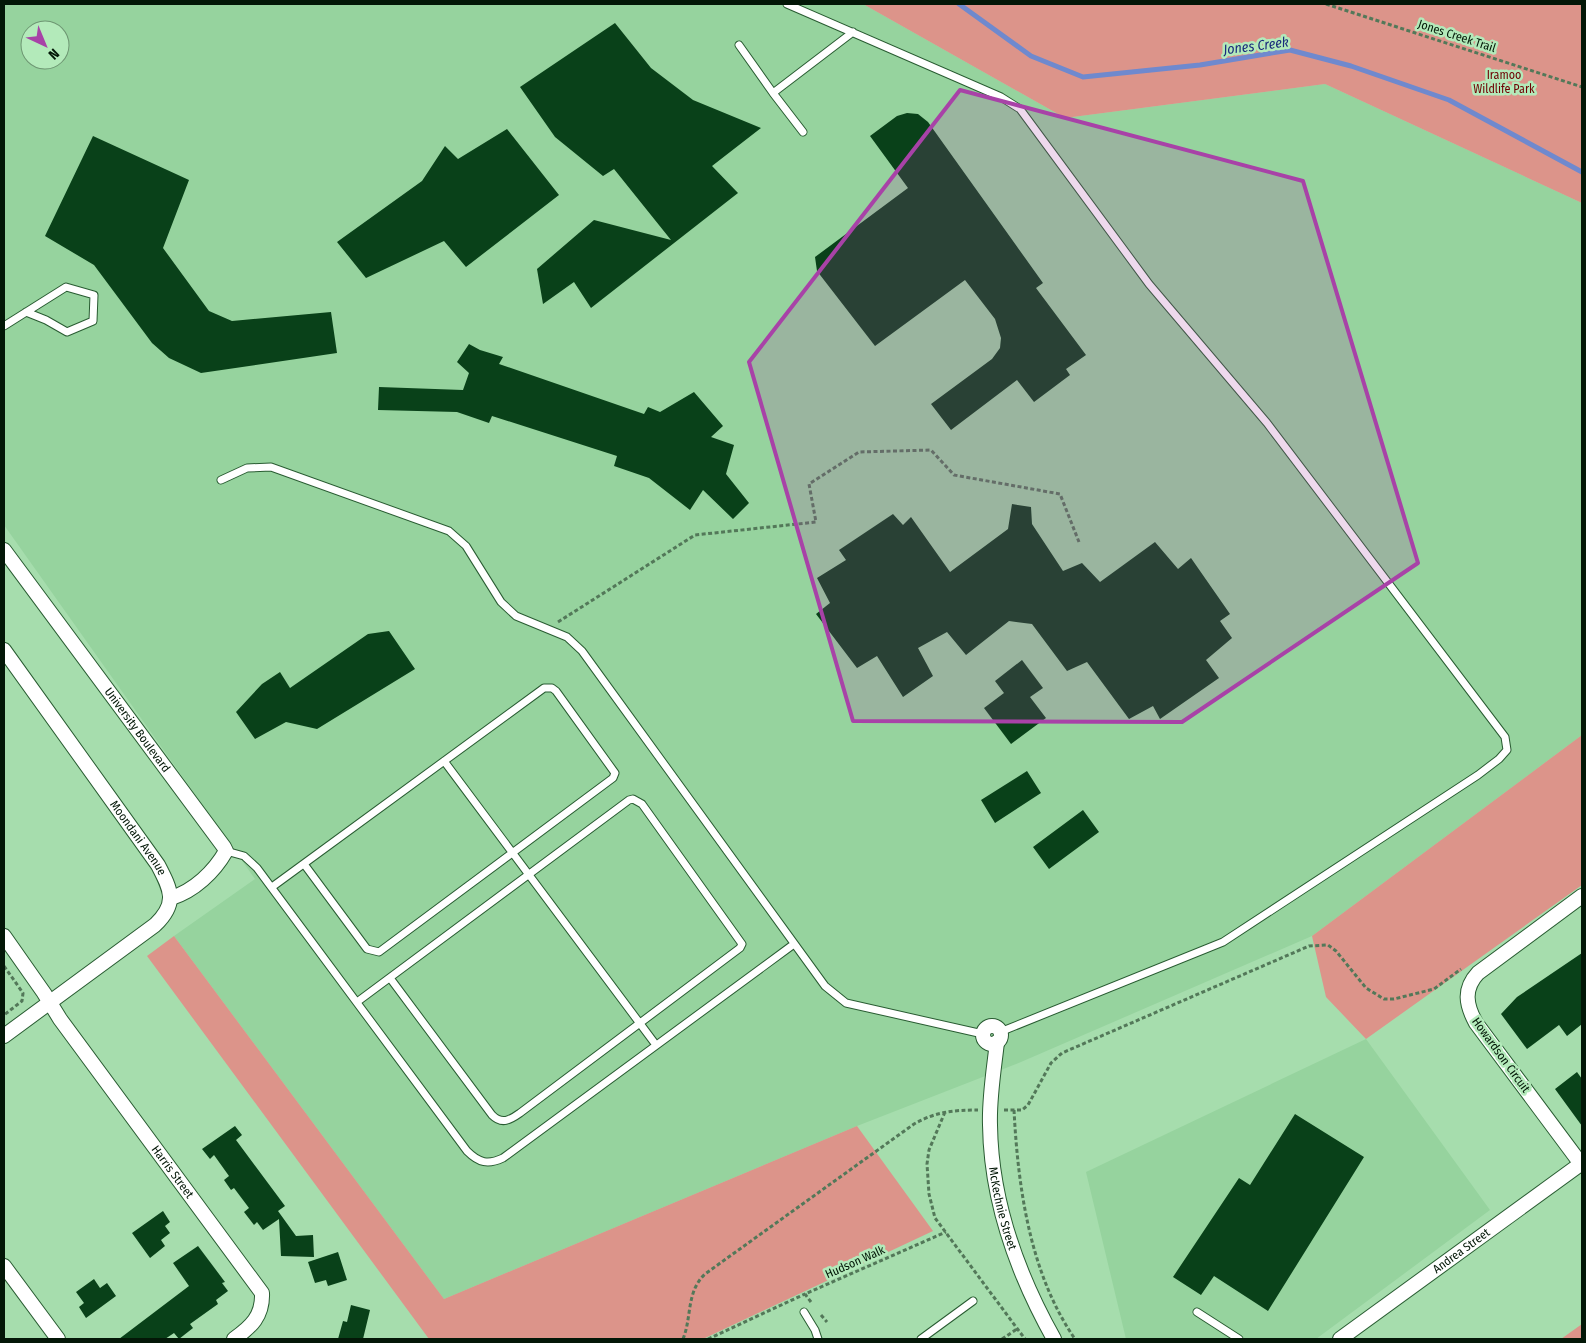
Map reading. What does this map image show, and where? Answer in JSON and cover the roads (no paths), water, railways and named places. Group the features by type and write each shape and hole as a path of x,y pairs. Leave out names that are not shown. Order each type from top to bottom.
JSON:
{"street":[{"name":"University Boulevard","path":"4,550 226,851"},
{"name":"Moondani Avenue","path":"4,650 158,865 170,890 171,898"},
{"path":"4,1036 155,924 169,909 171,898 182,895 200,882 226,851"},
{"name":"Howardson Circuit","path":"1582,896 1478,973 1471,980 1467,999 1470,1012 1476,1023 1582,1163"},
{"name":"Harris Street","path":"4,936 50,1003 262,1293 262,1306 259,1314 250,1327 234,1339"},
{"name":"McKechnie Street","path":"992,1037 995,1067 990,1125 995,1186 1002,1220 1038,1310 1054,1339"},
{"name":"Andrea Street","path":"1340,1339 1582,1163"},
{"path":"4,1266 58,1339"}],"lane":[{"path":"221,480 247,468 270,467 449,532 466,546 501,602 516,616 567,637 582,651 825,986 846,1003 992,1037 1223,942 1478,775 1499,759 1507,750 1505,737 1273,430 1149,284 1020,109 1001,97 787,4"},
{"path":"773,93 853,32"},
{"path":"738,44 804,132"},
{"path":"4,326 26,312 66,287 94,295 93,321 67,332 26,312"},
{"path":"272,887 544,688 552,688 556,691 615,773 613,778 379,952 374,953 367,949 304,864"},
{"path":"444,761 656,1045"},
{"path":"357,1002 628,800 633,799 642,804 742,944 740,948 512,1119 502,1122 492,1115 390,978"},
{"path":"226,851 240,854 250,859 467,1151 483,1163 493,1163 503,1158 794,944"},
{"path":"921,1339 973,1301"},
{"path":"804,1312 818,1339"},
{"path":"1197,1312 1238,1339"}],"waterway":[{"name":"Jones Creek","path":"959,4 1031,56 1083,77 1200,65 1290,50 1351,66 1449,100 1582,172"}],"park label":[{"name":"Iramoo Wildlife Park","path":"1504,82"}]}
